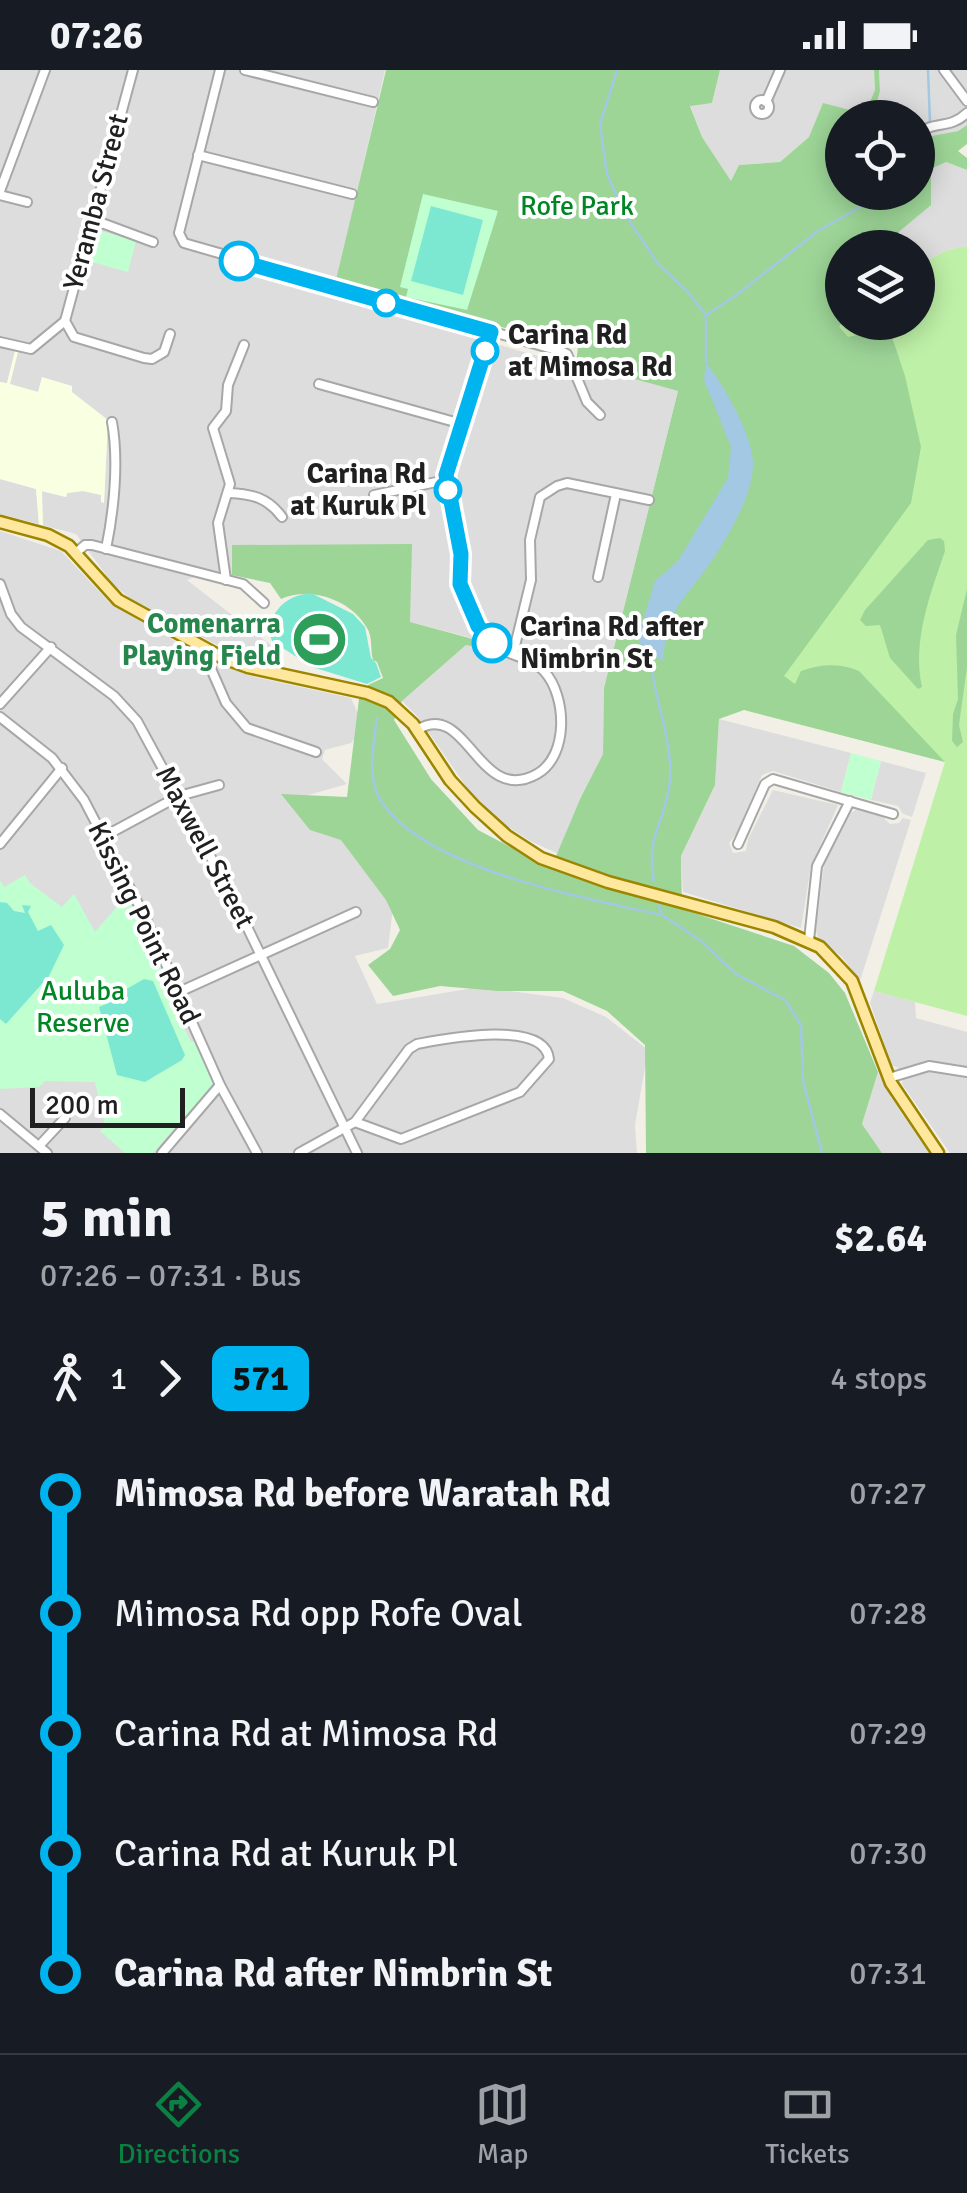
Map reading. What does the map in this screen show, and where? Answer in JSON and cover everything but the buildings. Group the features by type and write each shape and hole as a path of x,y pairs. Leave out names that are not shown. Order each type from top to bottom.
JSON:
{"main road":[{"path":"0,522 48,535 76,552 118,600 200,646 248,667 380,697 402,712 418,730 450,780 475,808 506,836 541,858 608,882 809,940 834,959 852,981 888,1078 938,1153"}],"street":[{"path":"27,202 0,193 45,70"},
{"name":"Yeramba Street","path":"133,70 65,320 74,337 144,358 164,352 170,334"},
{"path":"220,70 179,233 181,241 192,248 563,352 569,357 587,402 600,416"},
{"path":"245,70 373,102"},
{"path":"766,102 780,70"},
{"path":"944,70 967,101"},
{"path":"935,126 951,126 967,113"},
{"path":"198,155 352,194"},
{"path":"91,219 153,242"},
{"path":"0,342 31,349 65,320"},
{"path":"418,730 433,723 447,726 490,771 506,778 525,778 541,772 557,749 560,722 550,680 541,668 496,646 484,634 460,584 461,554 446,480 491,332"},
{"path":"226,580 218,523 230,493 212,428 226,411 228,385 244,346"},
{"path":"320,384 462,424"},
{"path":"106,548 114,466 112,422"},
{"path":"374,495 446,480"},
{"path":"513,654 531,580 530,540 540,497 567,483 649,500"},
{"path":"230,493 251,494 272,504 282,517"},
{"path":"598,577 616,494"},
{"path":"76,552 88,544 226,580 246,586 264,603"},
{"name":"Maxwell Street","path":"0,584 16,621 127,708 179,796 356,1153"},
{"path":"200,646 226,703 247,728 316,752"},
{"path":"0,704 50,647"},
{"name":"Kissing Point Road","path":"0,717 27,735 62,768 103,837 220,1085 257,1153"},
{"path":"0,844 62,768"},
{"path":"738,844 768,780 893,814"},
{"path":"103,837 179,796 219,785"},
{"path":"809,940 818,866 850,801"},
{"path":"179,992 356,912"},
{"path":"298,1153 355,1122 409,1049 417,1044 484,1033 539,1042 548,1050 549,1059 520,1092 401,1139 355,1122"},
{"path":"888,1078 916,1068 938,1066 967,1072"},
{"path":"162,1153 220,1085"},
{"path":"0,1114 42,1151 65,1118"}],"shaded area":[{"path":"0,70 385,70 333,297 562,363 576,363 678,391 604,688 603,754 581,797 561,855 498,820 472,795 418,717 402,701 466,645 474,647 472,638 410,622 290,546 233,545 232,575 213,570 187,580 272,646 268,664 242,658 133,601 112,583 76,534 0,514 0,479 36,489 42,525 41,491 66,497 67,493 83,491 102,495 104,502 107,439 42,378 38,392 9,384 17,352 7,384 0,382"},
{"path":"720,70 874,70 875,90 871,100 825,100 809,137 780,162 739,165 731,182 702,137 690,105 712,103"},
{"path":"879,70 967,70 967,125 935,135 935,100 878,100"},
{"path":"946,162 967,170 967,246 935,257 935,230 901,230 924,210 935,210 935,167"},
{"path":"431,206 483,220 463,295 411,281"},
{"path":"15,351 18,352 10,384 38,392 42,377 72,386 72,392 108,420 104,503 101,495 83,491 67,493 66,497 42,491 43,525 39,524 36,489 0,479 0,382 7,383"},
{"path":"706,363 744,428 753,468 730,532 671,619 663,661 654,655 645,657 638,637 655,581 678,561 728,478 731,447 704,380"},
{"path":"0,531 61,551 109,602 192,651 202,668 219,665 351,698 364,727 351,743 325,750 322,759 347,784 305,796 394,900 388,948 355,956 377,1004 479,987 563,998 606,1017 648,1050 635,1125 637,1153 0,1153"},
{"name":"Comenarra Playing Field","path":"311,593 353,614 365,627 371,658 381,677 367,684 312,667 272,641 267,626 276,612 290,599"},
{"path":"719,719 851,753 841,792 773,771 762,775 729,843 733,853 746,851 748,839 773,790 838,805 811,866 801,928 683,892 681,856 715,785"},
{"path":"881,761 926,773 912,817 903,814 898,806 871,800"},
{"path":"857,809 882,816 890,824 903,818 911,820 860,981 842,957 818,938 816,931 824,864 851,813"},
{"path":"0,902 25,913 22,905 31,906 28,912 38,931 51,925 64,945 49,976 6,1024 0,1019"},
{"path":"144,979 153,981 185,1055 145,1082 117,1075 99,1007 122,997 123,991"},
{"path":"874,991 915,1002 916,1018 967,1032 967,1153 950,1153 902,1084 870,1003"},
{"path":"878,1072 929,1153 882,1153 862,1124"}],"green space":[{"name":"Rofe Park","path":"386,70 720,70 712,103 690,106 702,137 731,181 739,165 780,162 809,137 823,103 825,210 925,210 901,230 825,230 825,340 893,340 921,447 911,503 784,676 795,684 801,671 816,667 859,671 945,762 744,710 719,719 715,785 681,856 682,909 794,946 829,973 845,993 878,1072 862,1124 882,1153 646,1153 645,1045 607,1011 563,991 440,986 393,996 368,965 390,949 400,930 386,900 341,840 310,830 281,794 347,797 359,699 368,685 383,678 373,660 369,632 351,609 328,598 304,594 281,599 270,583 232,575 232,545 412,544 410,622 473,639 475,647 466,645 402,701 394,720 431,779 478,830 551,868 603,754 604,688 678,391 576,363 578,347 335,284"},
{"name":"Rofe Park","path":"874,70 879,70 878,100 871,100 875,90"},
{"name":"Rofe Park","path":"967,125 967,144 958,151 967,158 967,170 946,162 935,167 935,135"},
{"path":"423,194 498,211 467,310 406,297 408,289 400,287"},
{"path":"97,230 136,241 128,272 85,260 92,234"},
{"path":"967,246 967,1016 874,991 945,762 608,674 825,311 825,340 935,340 935,257"},
{"path":"940,538 945,551 924,618 919,653 922,687 918,689 890,658 880,625 866,626 860,620 928,540"},
{"path":"967,589 967,667 959,725 963,742 957,747 952,741 958,699 956,635"},
{"path":"851,753 881,761 871,800 841,792"},
{"name":"Auluba Reserve","path":"25,875 62,907 74,894 95,932 126,896 168,976 163,979 174,1006 180,1004 186,1018 181,1021 191,1042 196,1041 216,1082 153,1153 125,1153 100,1131 105,1126 95,1082 45,1081 39,1087 0,1089 0,880 4,887"}],"waterway":[{"path":"617,70 600,124 607,174 624,213 658,264 706,315 706,362"},
{"path":"928,70 929,100"},
{"path":"706,315 818,231 855,210"},
{"path":"651,654 670,764 668,794 652,851 654,881"},
{"path":"377,718 372,760 376,792 403,825 433,846 509,878 662,915"},
{"path":"657,900 662,915 701,941 736,974 785,1000 801,1025 803,1081 822,1153"}],"bus line":[{"name":"571","path":"239,261 491,332 446,475 461,554 460,584 478,626 492,643"}],"place":[{"name":"Carina Rd at Mimosa Rd","path":"485,351"},
{"name":"Carina Rd at Kuruk Pl","path":"448,490"},
{"name":"Comenarra Playing Field","path":"320,640"},
{"name":"Carina Rd after Nimbrin St","path":"492,643"}]}
